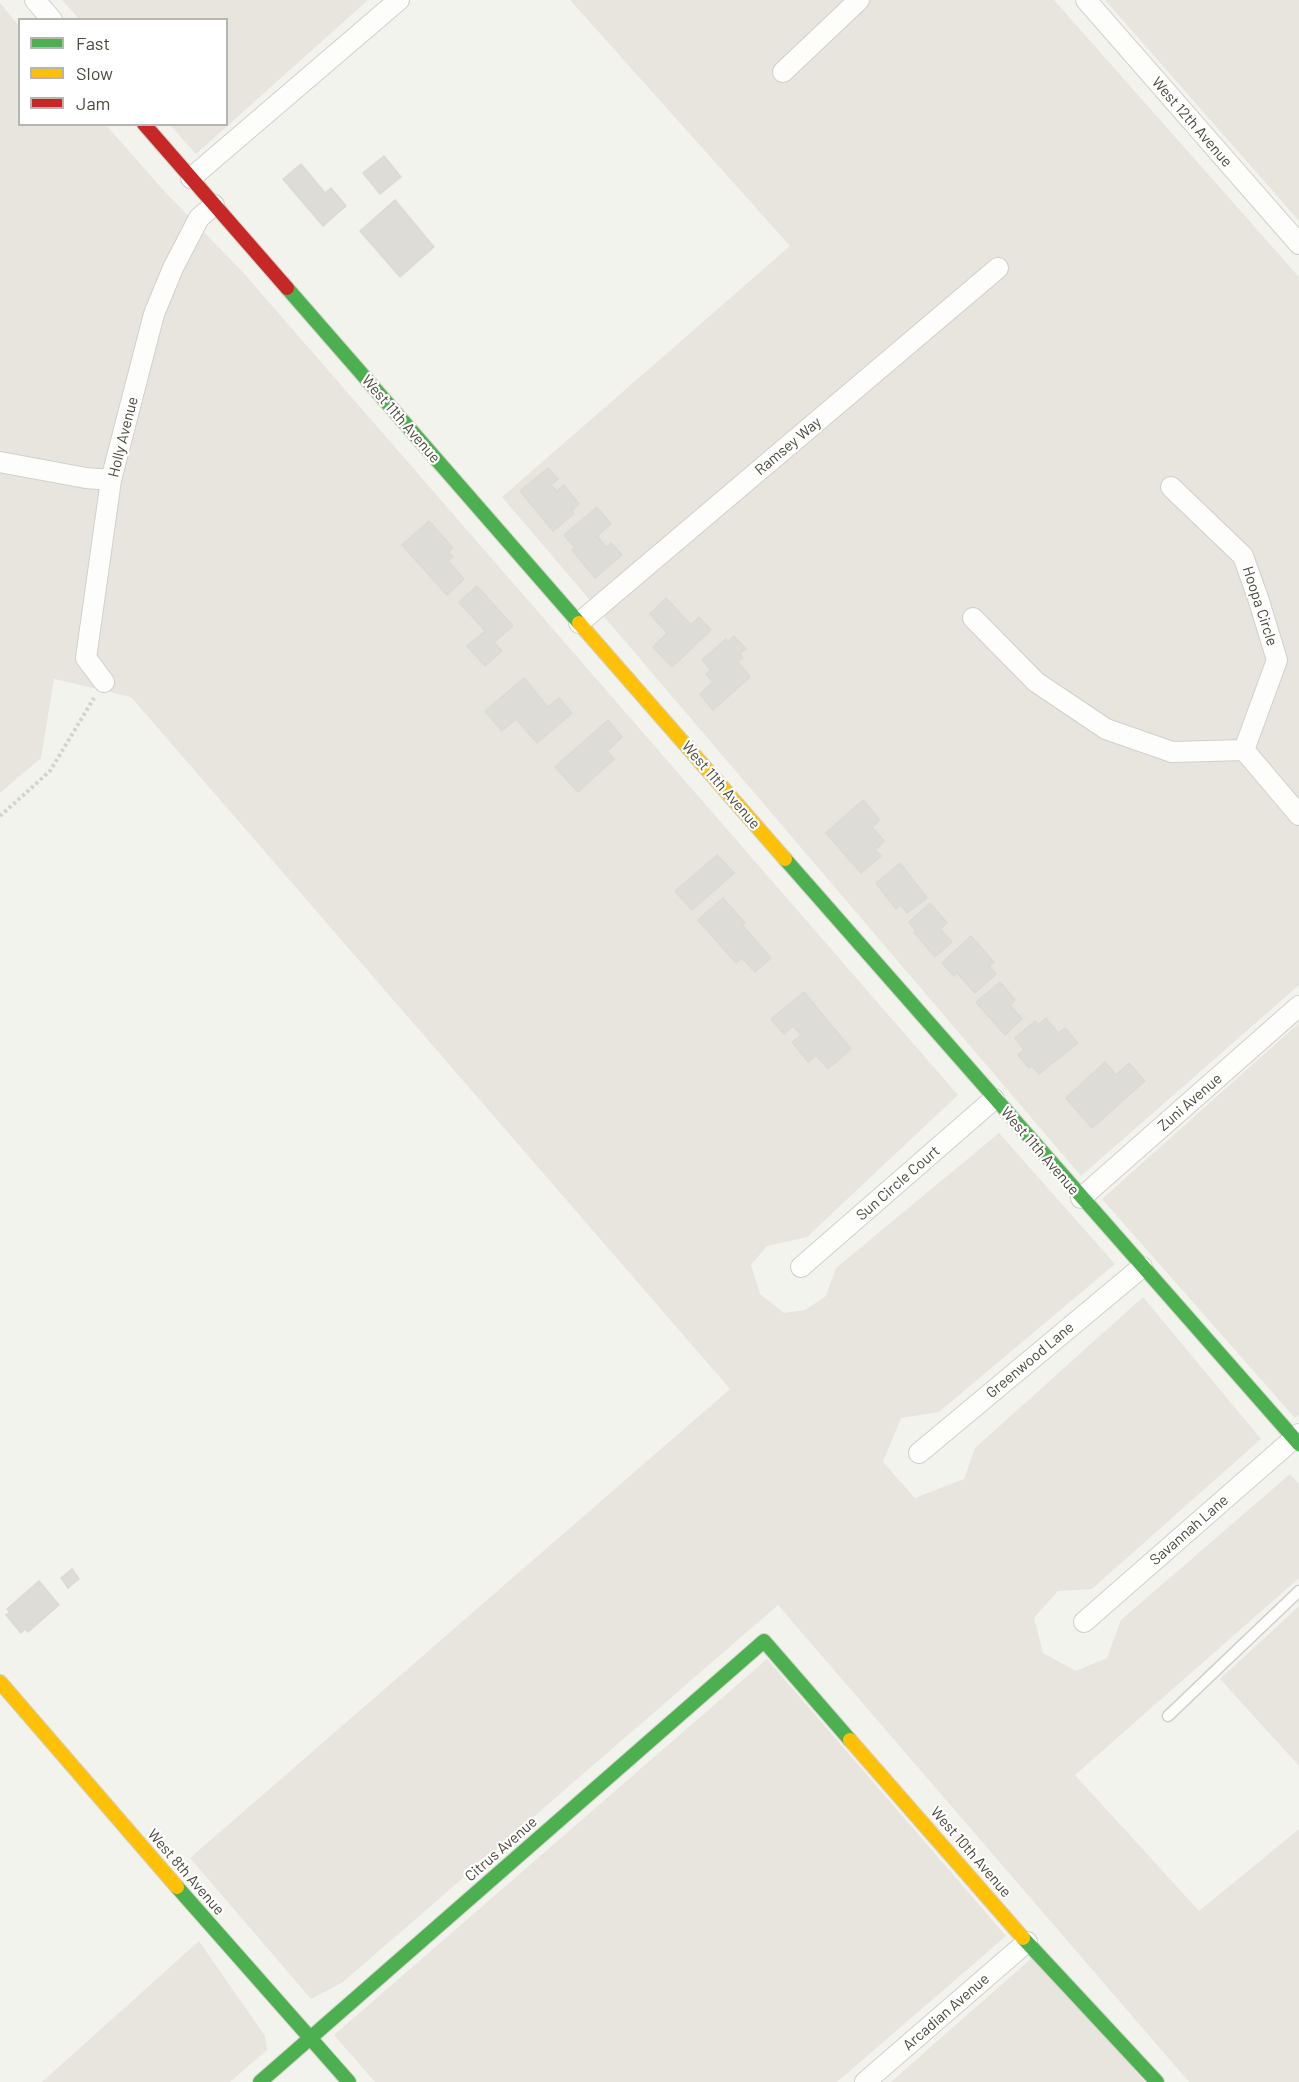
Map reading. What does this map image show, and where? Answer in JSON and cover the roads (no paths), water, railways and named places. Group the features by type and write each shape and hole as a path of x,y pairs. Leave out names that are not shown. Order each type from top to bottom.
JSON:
{"street":[{"path":"35,0 50,18"},
{"path":"191,178 399,0"},
{"path":"783,72 859,0"},
{"name":"West 12th Avenue","path":"1086,0 1299,244"},
{"name":"West 11th Avenue","path":"146,126 994,1099 1297,1439"},
{"name":"Holly Avenue","path":"104,682 86,658 111,480 154,314 173,268 200,218 214,205"},
{"name":"Ramsey Way","path":"579,623 998,268"},
{"path":"0,462 86,478 111,480"},
{"name":"Hoopa Circle","path":"1171,488 1243,555 1277,660 1244,750"},
{"path":"973,618 1036,682 1106,729 1172,752 1244,750 1299,815"},
{"name":"Zuni Avenue","path":"1081,1198 1299,1006"},
{"name":"Sun Circle Court","path":"801,1267 994,1099"},
{"name":"Greenwood Lane","path":"919,1453 1142,1267"},
{"name":"Savannah Lane","path":"1084,1622 1297,1439"},
{"name":"West 10th Avenue","path":"764,1641 1027,1942 1157,2082"},
{"name":"Citrus Avenue","path":"260,2082 764,1641"},
{"name":"West 8th Avenue","path":"0,1682 350,2082"},
{"name":"Arcadian Avenue","path":"865,2082 1027,1942"}],"lane":[{"path":"1168,1716 1299,1591"}]}
